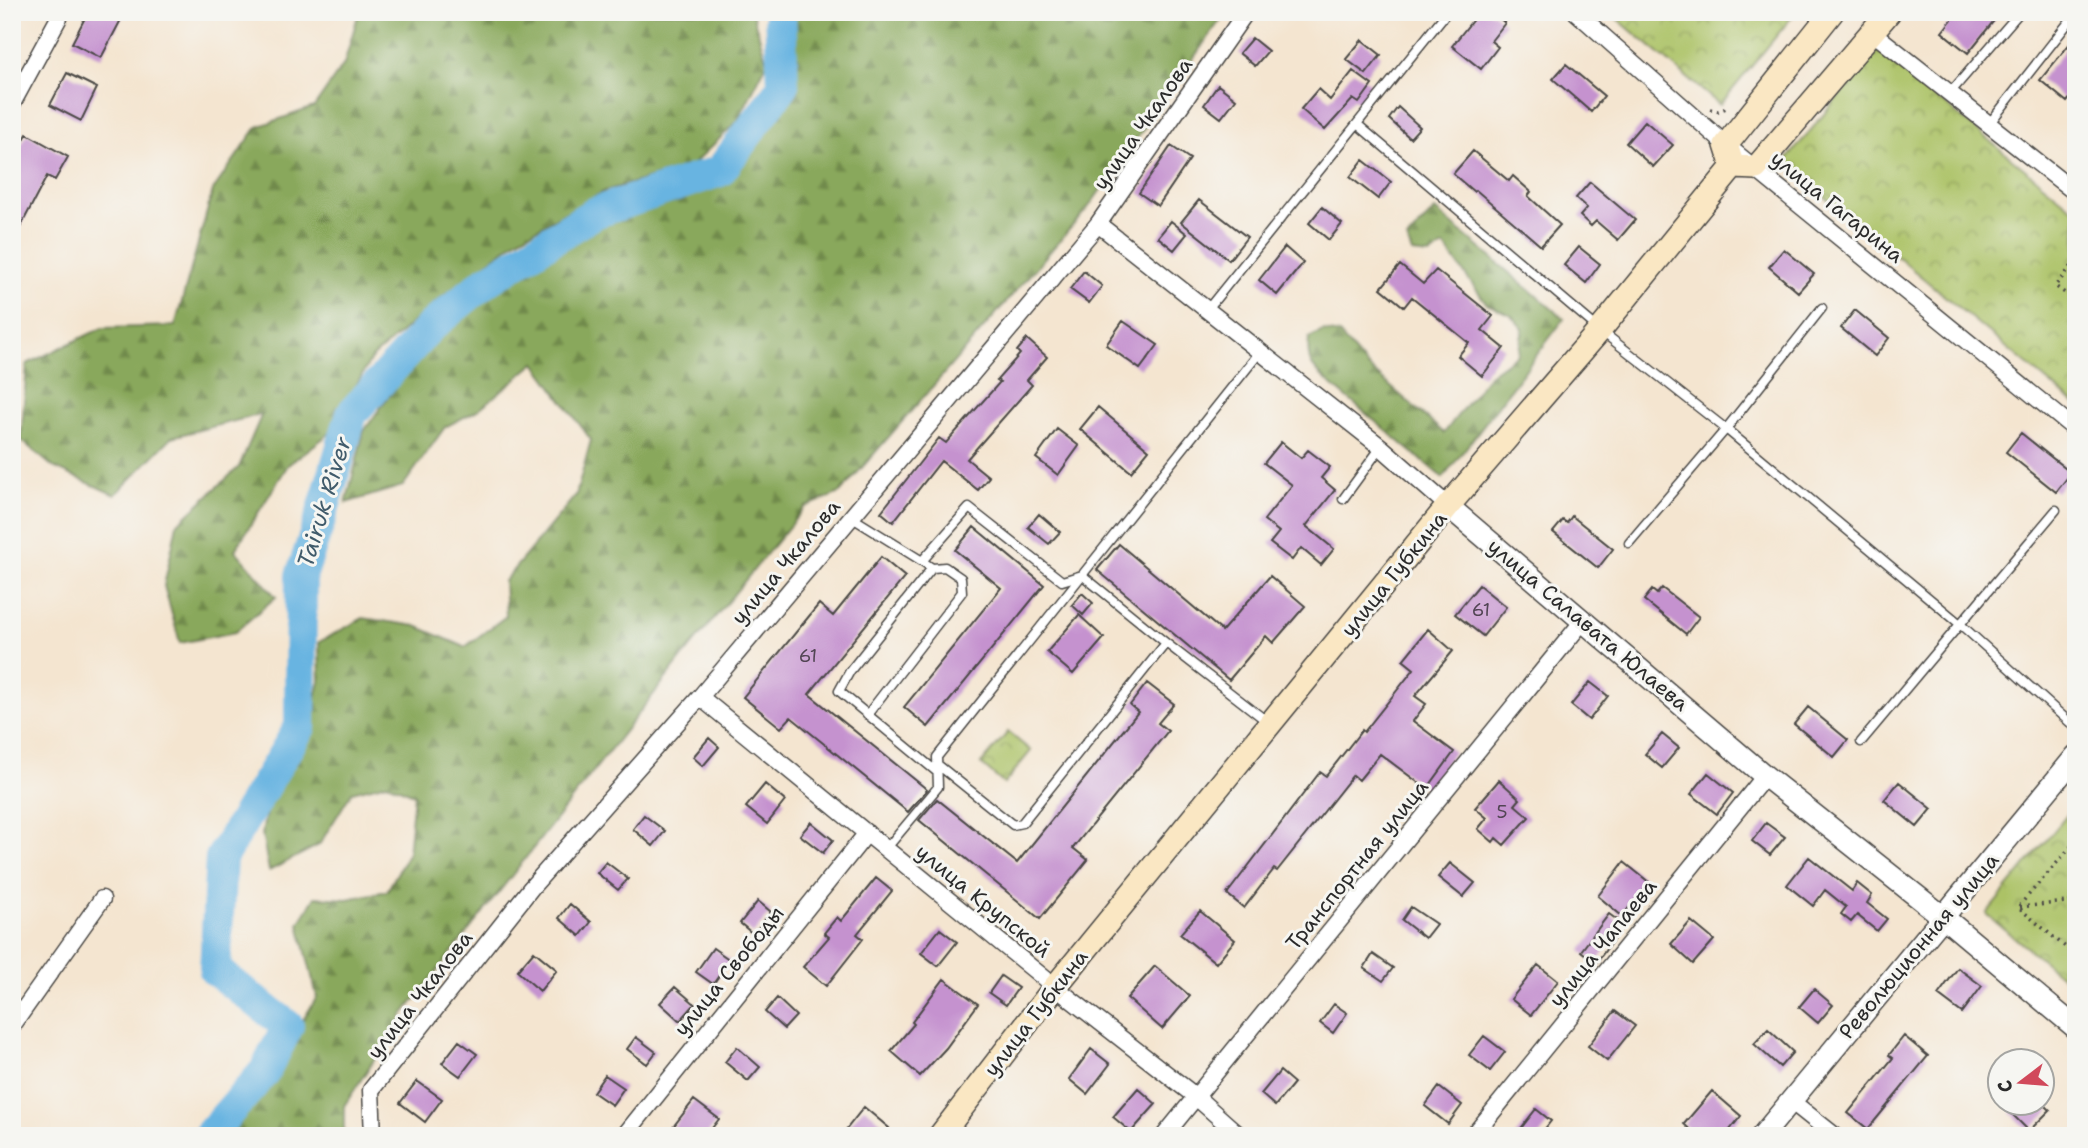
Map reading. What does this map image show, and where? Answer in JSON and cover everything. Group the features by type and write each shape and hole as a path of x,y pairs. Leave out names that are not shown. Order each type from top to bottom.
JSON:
{"main road":[{"path":"1745,167 1726,145 1832,12"},
{"name":"улица Губкина","path":"940,1136 1055,987 1272,725 1448,506 1745,167 1889,12"}],"street":[{"path":"12,104 61,12"},
{"name":"улица Чкалова","path":"373,1136 371,1090 531,888 700,697 1098,224 1246,12"},
{"path":"1576,12 1726,145"},
{"path":"1872,32 2076,193"},
{"name":"улица Гагарина","path":"1745,167 2076,430"},
{"name":"улица Салавата Юлаева","path":"1098,224 1381,447 1765,776 1942,916 2076,1028"},
{"name":"Транспортная улица","path":"1164,1136 1583,621"},
{"name":"улица Крупской","path":"700,697 1055,987 1195,1096 1240,1136"},
{"name":"Революционная улица","path":"1762,1136 2076,756"},
{"name":"улица Чапаева","path":"1473,1136 1765,776"},
{"name":"улица Свободы","path":"624,1136 867,833"},
{"path":"12,1026 102,899"},
{"path":"1791,1101 1835,1136"}],"lane":[{"path":"1207,310 1447,12"},
{"path":"1950,93 2020,12"},
{"path":"1989,124 2076,13"},
{"path":"1357,124 1600,330 1726,429 1960,624 2076,727"},
{"path":"1629,544 1726,429 1822,308"},
{"path":"886,849 938,787 937,757 1260,352"},
{"path":"1343,499 1381,447"},
{"path":"922,561 969,508 1062,581 1082,575"},
{"path":"1861,742 2056,510"},
{"path":"851,517 932,568 945,567 961,578 962,592 867,715"},
{"path":"932,568 850,671 839,691 1013,825 1021,823 1166,643"},
{"path":"1082,575 1272,725"}],"path":[{"path":"1709,109 1718,111 1728,108 1737,98"},
{"path":"2076,261 2055,286 2076,302"},
{"path":"2018,907 2076,841"},
{"path":"2018,907 2076,901"},
{"path":"2018,907 2076,956"}],"green space":[{"path":"359,12 752,12 767,63 737,122 691,166 605,191 518,239 442,297 371,359 330,433 288,465 235,550 276,597 235,632 180,643 164,586 177,524 239,467 262,414 172,437 115,495 53,467 21,440 27,364 102,328 175,326 213,190 257,127 314,107 344,64"},
{"path":"792,12 1226,12 1088,208 840,493 805,507 681,659 403,1015 344,1106 344,1136 218,1136 251,1105 317,997 299,924 315,897 347,899 387,891 408,854 414,794 387,783 352,792 319,845 269,871 262,834 268,801 305,740 320,681 319,642 363,618 416,626 465,647 506,616 504,581 576,495 591,440 535,363 478,410 445,427 403,486 346,503 364,431 405,373 452,320 523,269 599,224 682,200 723,180 776,111 795,67 786,22"},
{"path":"1609,12 1796,12 1720,105"},
{"path":"1877,49 2076,211 2076,405 1784,163"},
{"path":"1435,210 1564,319 1443,478 1320,375 1312,365 1308,347 1309,338 1323,331 1339,334 1367,366 1444,433 1489,375 1518,354 1523,329 1511,315 1487,304 1444,246 1430,255 1412,253 1407,239"},
{"path":"1008,732 1031,751 1004,784 981,764"},
{"path":"2076,804 2076,988 1986,914"}],"building":[{"path":"88,12 125,12 101,58 72,43"},
{"path":"1479,12 1492,12 1505,23 1491,41 1498,47 1481,69 1452,46"},
{"path":"1958,12 2001,12 1968,53 1942,32"},
{"path":"2076,36 2076,91 2067,102 2040,80"},
{"path":"1252,38 1268,51 1255,66 1239,53"},
{"path":"1362,40 1381,55 1366,74 1346,59"},
{"path":"1566,64 1604,96 1591,112 1553,79"},
{"path":"1353,71 1372,85 1359,103 1353,99 1325,130 1301,109 1318,89 1330,100"},
{"path":"67,73 97,88 81,121 50,105"},
{"path":"1218,85 1236,99 1221,118 1204,105"},
{"path":"1398,107 1420,127 1410,138 1389,119"},
{"path":"1645,121 1673,145 1653,167 1626,143"},
{"path":"27,134 68,157 55,180 47,176 12,243 12,161"},
{"path":"1171,146 1190,159 1158,206 1139,193"},
{"path":"1473,151 1509,181 1513,176 1531,192 1528,196 1560,225 1541,246 1476,190 1474,192 1453,174"},
{"path":"1363,160 1391,182 1378,199 1350,177"},
{"path":"1590,182 1635,220 1618,240 1596,221 1591,226 1580,216 1587,208 1576,198"},
{"path":"1199,200 1247,237 1229,260 1181,222"},
{"path":"1322,207 1342,224 1329,240 1309,223"},
{"path":"1171,221 1187,234 1174,250 1158,237"},
{"path":"1285,247 1303,263 1277,295 1259,280"},
{"path":"1579,247 1600,264 1586,283 1564,265"},
{"path":"1784,249 1814,274 1798,292 1769,267"},
{"path":"1400,265 1423,284 1436,270 1493,316 1482,330 1504,348 1482,376 1458,356 1469,343 1412,297 1404,307 1381,288"},
{"path":"1084,271 1102,286 1089,303 1070,289"},
{"path":"1855,310 1889,338 1875,356 1841,328"},
{"path":"1123,321 1158,345 1140,369 1106,345"},
{"path":"1027,339 1047,357 1027,380 1032,385 967,459 989,477 978,490 941,461 893,522 881,512 939,438 946,443 1000,382 997,380 1020,354 1017,351"},
{"path":"1098,407 1149,450 1131,472 1080,429"},
{"path":"1057,429 1079,446 1058,475 1036,458"},
{"path":"2021,433 2071,473 2056,492 2006,452"},
{"path":"1281,442 1301,458 1308,450 1330,467 1321,478 1335,490 1306,526 1334,549 1321,565 1301,548 1292,560 1270,543 1279,532 1264,520 1292,485 1264,463"},
{"path":"1039,514 1060,532 1049,544 1028,527"},
{"path":"1572,516 1613,549 1598,568 1553,532 1563,520 1567,523"},
{"path":"974,527 1044,585 928,727 904,707 1001,588 955,550"},
{"path":"1119,544 1222,631 1270,576 1305,606 1273,643 1266,636 1229,680 1097,570"},
{"path":"881,557 905,577 809,694 927,790 908,812 791,717 781,728 743,697 819,604 833,616"},
{"path":"1479,585 1506,607 1483,636 1455,614"},
{"path":"1662,588 1699,617 1686,634 1644,600 1652,590 1657,594"},
{"path":"1082,593 1093,603 1083,615 1072,605"},
{"path":"1079,615 1104,638 1073,674 1047,652"},
{"path":"1428,629 1453,651 1415,696 1426,704 1413,721 1454,752 1427,789 1380,754 1359,780 1353,775 1244,908 1227,894 1320,772 1326,776 1414,669 1403,660"},
{"path":"1590,682 1608,696 1589,720 1571,705"},
{"path":"1147,683 1174,704 1158,723 1168,731 1073,848 1088,860 1040,919 919,820 937,799 1017,863 1138,712 1130,705"},
{"path":"1808,707 1848,740 1834,757 1794,724"},
{"path":"1662,734 1679,748 1662,768 1645,754"},
{"path":"709,738 719,747 703,766 693,757"},
{"path":"1708,773 1733,793 1717,814 1691,794"},
{"path":"1499,780 1520,799 1515,805 1529,817 1504,845 1496,838 1493,842 1478,829 1487,818 1475,808"},
{"path":"1899,782 1932,809 1917,827 1884,800"},
{"path":"765,784 785,801 767,824 746,807"},
{"path":"644,815 665,831 653,846 633,829"},
{"path":"811,822 833,840 823,853 800,835"},
{"path":"1766,823 1785,837 1770,855 1752,841"},
{"path":"1809,857 1852,891 1857,883 1872,895 1867,903 1887,919 1877,931 1857,915 1851,922 1841,914 1846,907 1825,890 1813,906 1787,885"},
{"path":"606,862 628,879 618,890 597,873"},
{"path":"1624,862 1650,883 1622,916 1598,896"},
{"path":"1450,863 1475,883 1463,897 1438,877"},
{"path":"876,878 892,891 857,934 863,939 826,986 803,967 829,937 824,933 837,917 841,921"},
{"path":"758,901 771,912 753,934 740,923"},
{"path":"570,904 591,922 580,936 559,918"},
{"path":"1411,907 1436,924 1425,938 1402,920"},
{"path":"1200,911 1235,940 1216,963 1180,934"},
{"path":"1609,914 1624,925 1596,963 1581,951"},
{"path":"1691,921 1714,940 1693,964 1671,944"},
{"path":"940,929 957,942 938,966 921,953"},
{"path":"713,948 730,960 713,984 696,972"},
{"path":"534,951 557,970 540,991 517,971"},
{"path":"1373,954 1393,968 1383,981 1364,968"},
{"path":"1538,965 1558,981 1531,1015 1511,999"},
{"path":"1155,966 1190,996 1162,1029 1127,998"},
{"path":"1958,968 1982,986 1962,1013 1938,995"},
{"path":"1001,976 1018,988 1006,1005 989,993"},
{"path":"944,979 978,1004 946,1048 920,1076 891,1051 914,1024 912,1022"},
{"path":"675,987 695,1004 680,1021 660,1003"},
{"path":"1814,989 1833,1005 1818,1023 1799,1007"},
{"path":"777,998 796,1016 784,1029 765,1012"},
{"path":"1334,1004 1347,1013 1333,1033 1320,1023"},
{"path":"1615,1011 1635,1026 1607,1061 1588,1046"},
{"path":"1768,1029 1793,1052 1780,1067 1754,1044"},
{"path":"1484,1036 1505,1052 1490,1071 1469,1055"},
{"path":"1904,1036 1928,1056 1868,1129 1848,1113 1893,1058 1889,1055"},
{"path":"636,1037 656,1052 647,1064 627,1049"},
{"path":"459,1041 477,1054 460,1076 442,1063"},
{"path":"737,1047 760,1067 748,1081 725,1062"},
{"path":"1091,1049 1110,1064 1087,1094 1069,1079"},
{"path":"1280,1071 1294,1083 1275,1106 1261,1094"},
{"path":"605,1075 624,1088 612,1105 593,1092"},
{"path":"417,1081 442,1099 425,1122 400,1103"},
{"path":"1439,1087 1462,1105 1448,1124 1425,1106"},
{"path":"1138,1088 1156,1104 1131,1132 1113,1117"},
{"path":"1712,1091 1741,1116 1725,1136 1697,1136 1684,1124"},
{"path":"694,1100 719,1119 706,1136 666,1136"},
{"path":"864,1107 889,1128 883,1136 841,1136"},
{"path":"1536,1109 1551,1121 1539,1136 1515,1136"},
{"path":"2014,1116 2044,1116 2029,1131"}],"waterway":[{"name":"Tairuk River","path":"208,1136 265,1071 288,1026 215,970 221,858 300,727 301,576 352,413 431,326 485,282 594,213 720,171 783,86 780,12"}]}
